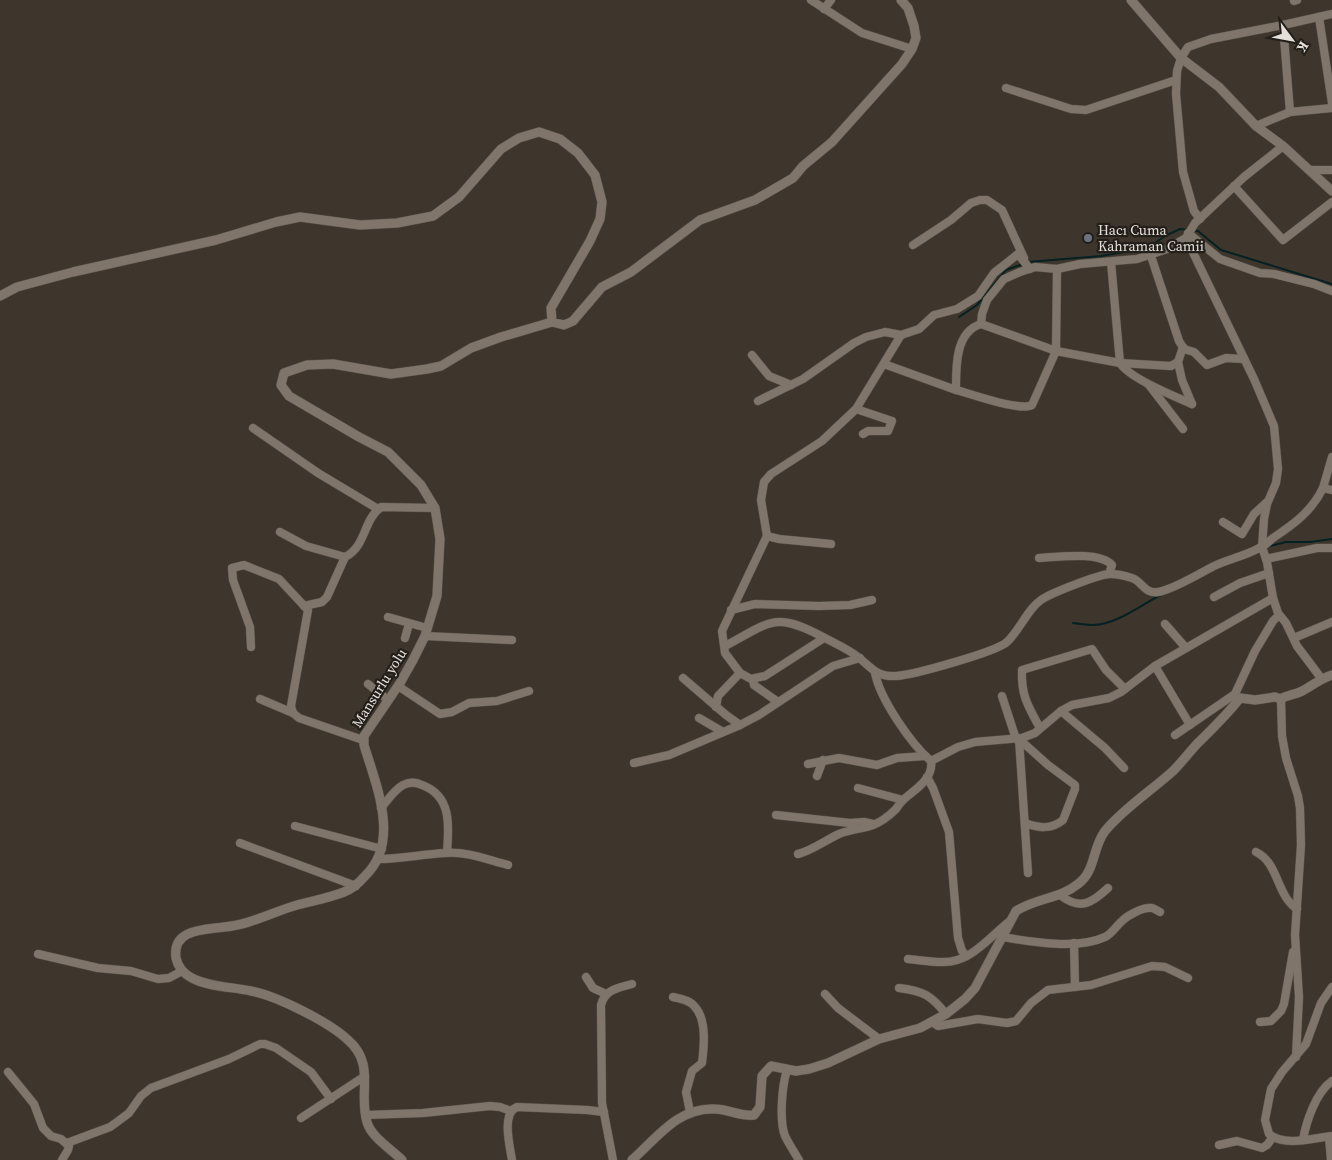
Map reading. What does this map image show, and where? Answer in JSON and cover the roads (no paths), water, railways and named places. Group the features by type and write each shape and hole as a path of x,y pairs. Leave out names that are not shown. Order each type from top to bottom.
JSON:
{"street":[{"path":"811,0 862,33 912,49"},
{"path":"824,9 831,0"},
{"path":"0,296 18,287 73,272 216,240 276,222 300,217 360,225 396,223 433,216 459,198 501,148 519,138 539,132 560,138 578,153 595,175 602,202 600,219 590,241 551,308 552,322 564,325 574,321 602,288 631,272 700,220 754,200 793,178 803,166 832,142 902,64 912,49 916,38 914,26 908,8 900,0"},
{"path":"1132,0 1181,58 1219,87 1256,126 1283,146 1332,191"},
{"path":"1200,219 1194,211 1183,172 1176,80 1181,58 1188,47 1211,38 1332,14"},
{"path":"1319,17 1332,103"},
{"path":"1283,25 1290,112"},
{"path":"1006,88 1071,109 1086,110 1176,80"},
{"path":"1256,126 1290,112 1332,108"},
{"path":"758,401 803,379 854,343 866,337 884,332 901,335 919,329 934,315 957,309 978,296 994,273 1018,254 1028,265 1057,269 1080,264 1137,259 1151,256 1167,249 1188,233 1234,186 1283,146"},
{"path":"1309,170 1332,170"},
{"path":"1234,186 1284,240 1332,202"},
{"path":"913,245 952,220 971,203 987,200 1002,210 1028,265"},
{"path":"1188,233 1220,259 1260,273 1274,274 1332,291"},
{"path":"1188,233 1274,426 1278,469 1276,483 1264,519 1262,547 1273,598 1279,615 1297,646 1321,678"},
{"path":"1151,256 1179,341 1183,347 1194,352 1207,365 1226,358 1244,359"},
{"path":"1111,262 1122,368 1134,376 1192,404 1182,380 1178,362 1183,347"},
{"path":"981,324 987,300 1004,279 1028,265"},
{"path":"884,364 956,390 1012,405 1029,406 1035,401 1056,351 1057,269"},
{"name":"Mansurlu yolu","path":"182,971 177,962 176,943 189,933 242,924 285,908 344,892 356,886 372,869 378,860 382,848 384,832 380,800 363,740 367,730 398,686 413,660 426,632 437,596 440,539 435,508 421,485 388,452 290,396 281,385 284,373 307,364 333,364 391,374 427,369 441,366 470,348 552,322"},
{"path":"956,390 956,374 961,344 965,335 975,326 981,324 1056,351 1120,363 1171,366 1178,362"},
{"path":"824,638 765,676 753,679 740,674 725,653 722,631 767,536 761,500 764,482 771,474 822,441 856,409 901,335"},
{"path":"752,355 769,376 792,385"},
{"path":"1148,383 1183,429"},
{"path":"856,409 892,421 888,431 863,434"},
{"path":"253,428 318,473 378,509"},
{"path":"725,646 767,624 780,621 799,625 852,652 875,673 886,676 906,675 982,653 1004,644 1029,615 1034,606 1044,597 1109,574 1135,578 1143,588 1158,592 1262,547 1294,524 1311,508 1323,488 1332,456"},
{"path":"1323,488 1332,490"},
{"path":"1223,522 1242,534 1254,514 1269,500"},
{"path":"304,606 322,602 326,598 345,557 358,548 372,515 378,509 384,506 435,508"},
{"path":"280,532 306,546 345,557"},
{"path":"767,536 786,540 831,544"},
{"path":"1266,559 1317,548 1332,548"},
{"path":"1039,558 1082,556 1108,561 1112,565 1109,574"},
{"path":"251,647 250,627 233,580 232,568 244,565 279,579 308,610 291,706 293,714"},
{"path":"1214,597 1240,583 1269,573"},
{"path":"931,761 958,747 975,742 1005,738 1017,739 1035,733 1061,710 1072,705 1109,698 1125,689 1155,666 1273,598"},
{"path":"731,610 755,604 850,605 872,600"},
{"path":"632,1160 666,1126 690,1112 702,1109 717,1109 754,1115 760,1108 762,1076 771,1066 786,1070 809,1069 828,1063 879,1039 920,1028 946,1014 965,999 975,988 1016,911 1026,904 1060,895 1077,886 1091,869 1099,841 1106,830 1141,797 1174,770 1227,715 1238,696 1255,651 1279,615"},
{"path":"388,617 426,632 512,640"},
{"path":"1294,638 1332,622"},
{"path":"405,638 409,624"},
{"path":"1165,624 1186,648"},
{"path":"1040,728 1025,699 1022,670 1092,649 1106,670 1125,689"},
{"path":"634,763 669,755 740,725 833,666 860,658"},
{"path":"1155,666 1190,724"},
{"path":"798,854 806,852 843,832 875,824 894,811 902,800 916,790 927,777 932,766 931,761 924,756 885,702 875,673"},
{"path":"716,707 718,696 740,674"},
{"path":"1175,735 1238,696 1255,700 1274,697 1281,699 1299,693 1321,678 1332,675"},
{"path":"683,678 740,725"},
{"path":"753,679 754,686 778,702"},
{"path":"368,684 388,700"},
{"path":"398,686 440,714 452,712 468,703 497,701 529,691"},
{"path":"1002,696 1017,739 1028,874"},
{"path":"260,699 300,718 363,740"},
{"path":"1260,1022 1271,1021 1282,1008 1295,935 1297,909 1301,845 1300,808 1298,796 1289,771 1282,736 1281,699"},
{"path":"1061,710 1105,748 1124,768"},
{"path":"698,718 723,732"},
{"path":"1017,739 1075,786 1063,820 1042,828 1036,828 1024,822"},
{"path":"808,764 839,758 877,765 897,758 924,756"},
{"path":"817,776 822,760"},
{"path":"927,777 949,832 958,938 962,951 967,956"},
{"path":"381,808 403,785 416,782 432,790 446,807 449,823 446,852"},
{"path":"858,788 902,800"},
{"path":"776,815 875,824"},
{"path":"295,826 382,848"},
{"path":"240,843 356,886"},
{"path":"378,860 402,859 446,852 472,855 508,865"},
{"path":"1256,852 1270,862 1282,891 1289,902 1297,909"},
{"path":"1060,895 1073,903 1090,903 1108,888"},
{"path":"1002,937 1047,943 1095,941 1108,936 1122,920 1146,908 1153,908 1160,912"},
{"path":"908,958 942,962 960,960 975,952 1010,920"},
{"path":"1295,935 1299,997 1296,1057"},
{"path":"1074,943 1075,987"},
{"path":"38,954 158,979 169,978 182,971 193,979 254,991 286,1002 349,1040 364,1064 366,1115 371,1132 402,1160"},
{"path":"932,1022 938,1026 978,1019 1008,1023 1016,1021 1041,994 1048,990 1101,983 1152,966 1165,967 1188,978"},
{"path":"586,977 592,988 606,994"},
{"path":"613,1160 602,1103 600,1004 606,994 612,990 632,984"},
{"path":"1332,987 1321,1004 1306,1044 1282,1072 1271,1089 1265,1120 1267,1130 1273,1137 1285,1140 1303,1140 1331,1136 1332,1160"},
{"path":"899,988 918,990 930,996 946,1014"},
{"path":"825,994 838,1008 879,1039"},
{"path":"673,997 685,1000 695,1007 700,1015 705,1037 702,1063 692,1071 686,1092 690,1112"},
{"path":"67,1143 110,1127 129,1113 141,1096 150,1088 229,1059 260,1044 276,1048 311,1072 331,1099"},
{"path":"786,1070 782,1091 782,1124 785,1135 799,1160"},
{"path":"8,1072 34,1104 43,1128 51,1136 61,1139 69,1146 62,1160"},
{"path":"301,1118 365,1076"},
{"path":"1303,1140 1308,1118 1326,1086 1332,1081"},
{"path":"366,1115 423,1113 490,1106 511,1111"},
{"path":"512,1160 508,1128 511,1111 516,1107 604,1112"},
{"path":"1219,1145 1237,1141 1262,1148 1273,1137"}],"waterway":[{"path":"1028,262 1101,256 1148,248 1165,236 1180,229 1189,230"},
{"path":"1194,231 1198,231 1221,250 1332,284"},
{"path":"959,317 977,305 1006,270 1023,264"},
{"path":"1270,546 1286,542 1310,542 1332,539"},
{"path":"1073,623 1093,625 1111,622 1161,595"}],"place":[{"name":"Hacı Cuma Kahraman Camii","path":"1088,238"}]}
